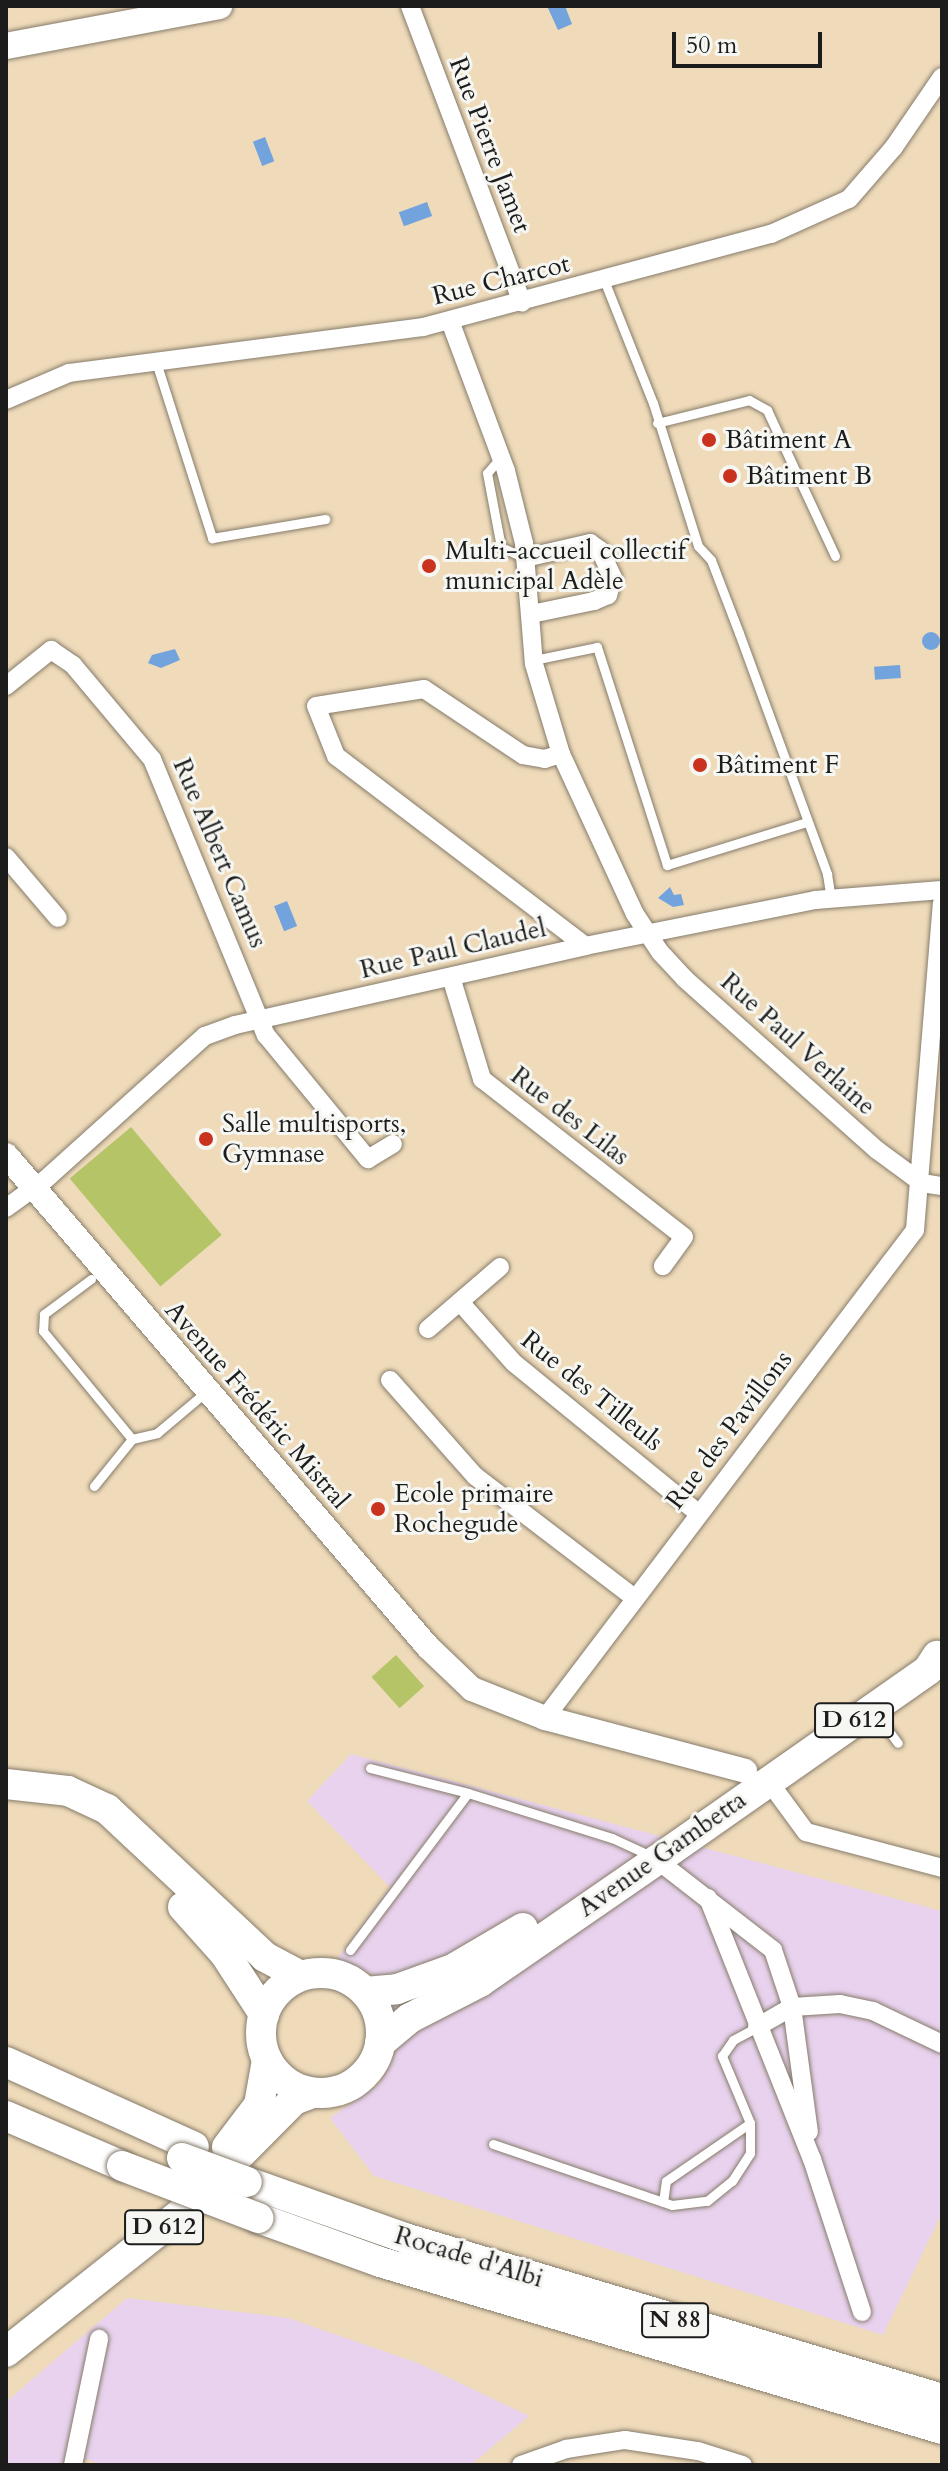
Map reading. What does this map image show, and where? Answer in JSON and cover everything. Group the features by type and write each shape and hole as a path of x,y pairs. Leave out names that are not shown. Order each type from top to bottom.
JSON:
{"main road":[{"path":"6,46 219,6"},
{"name":"Avenue Gambetta","path":"756,1776 872,1708 928,1670 931,1659"},
{"name":"D 612","path":"649,1855 899,1669 931,1659"},
{"path":"6,1784 68,1791 107,1809 265,1957 300,1976 331,1974 365,1992 376,2010 380,2043 360,2079 329,2093 312,2093 292,2086 267,2060 261,2040 264,2014 277,1993 300,1976"},
{"path":"6,1800 48,1804 88,1820 122,1846 225,1954 264,2014"},
{"name":"Avenue Gambetta","path":"380,2043 410,2018 511,1961 649,1855"},
{"name":"Avenue Gambetta","path":"365,1992 397,1989 471,1961 649,1855"},
{"name":"D 612","path":"6,2329 227,2147 259,2105 267,2060"},
{"path":"6,2062 188,2153"},
{"name":"Rocade d'Albi","path":"6,2084 408,2239 942,2399"},
{"name":"D 612","path":"6,2352 185,2210 294,2100 312,2093"},
{"name":"Rocade d'Albi","path":"6,2116 122,2166 380,2262 942,2429"},
{"path":"6,2137 67,2162 122,2166"}],"street":[{"name":"Rue Pierre Jamet","path":"410,6 522,303"},
{"name":"Rue Charcot","path":"6,400 69,373 450,321 771,234 849,199 894,147 942,77"},
{"name":"Rue Paul Verlaine","path":"450,321 501,457 525,558 534,660 561,754 648,935 685,979 922,1183"},
{"path":"525,558 590,543 600,550 613,578 608,595 594,601 531,614"},
{"name":"Rue Albert Camus","path":"6,686 51,650 73,665 152,759 236,954 257,1019"},
{"path":"561,754 523,755 424,689 316,706 336,756 585,946"},
{"path":"6,857 58,918"},
{"name":"Rue Paul Claudel","path":"6,1208 205,1036 257,1019 585,946 831,899 942,890"},
{"name":"Rue des Pavillons","path":"545,1718 633,1597 915,1230 922,1183 942,903"},
{"name":"Rue des Lilas","path":"451,977 482,1079 684,1237 663,1266"},
{"path":"257,1019 368,1159 393,1144"},
{"name":"Avenue Frédéric Mistral","path":"6,1155 31,1188 458,1677 489,1699 545,1718 756,1776"},
{"path":"922,1183 942,1186"},
{"path":"428,1329 500,1267"},
{"name":"Rue des Tilleuls","path":"460,1302 514,1363 698,1513"},
{"path":"390,1380 475,1476 633,1597"},
{"path":"756,1776 806,1832 941,1865"},
{"path":"649,1855 773,1950 792,2007 812,2159"},
{"path":"708,1898 812,2159 862,2312"},
{"path":"757,2027 792,2007 860,2006 942,2044"},
{"path":"73,2465 99,2339"},
{"path":"521,2465 566,2449 625,2440 698,2451 743,2465"}],"lane":[{"path":"604,280 698,546 716,575 807,822 831,899"},
{"path":"156,362 212,538 325,519"},
{"path":"657,423 749,400 767,410 835,556"},
{"path":"534,660 597,647 667,865 807,822"},
{"path":"91,1279 44,1314 43,1331 132,1439"},
{"path":"94,1486 132,1439 157,1433 208,1390"},
{"path":"872,1708 898,1743"},
{"path":"370,1768 468,1793 649,1855"},
{"path":"350,1950 468,1793"},
{"path":"493,2144 663,2202 690,2205 707,2201 732,2181 750,2153 750,2123 722,2056 733,2040 757,2027"},
{"path":"663,2202 666,2181 750,2123"}],"shaded area":[{"path":"351,1754 942,1911 942,2213 883,2335 374,2176 330,2118 379,2084 393,2060 398,2038 390,2005 371,1974 337,1959 390,1887 307,1801"},
{"path":"127,2298 288,2318 418,2363 529,2416 471,2465 104,2465 66,2453 63,2465 6,2465 6,2402"}],"green space":[{"path":"131,1127 222,1235 160,1286 70,1178"},
{"path":"396,1655 424,1686 400,1708 371,1677"}],"water":[{"path":"547,6 565,6 572,24 558,30"},
{"path":"265,137 274,161 262,166 253,142"},
{"path":"427,202 432,216 404,226 399,212"},
{"path":"931,632 940,641 931,650 922,641"},
{"path":"175,649 180,660 161,668 148,663 152,655"},
{"path":"900,665 901,678 875,680 874,667"},
{"path":"670,887 674,895 681,894 684,905 673,907 658,898"},
{"path":"287,901 297,926 284,931 274,906"}],"place":[{"name":"Bâtiment A","path":"709,440"},
{"name":"Bâtiment B","path":"730,476"},
{"name":"Multi-accueil collectif municipal Adèle","path":"429,566"},
{"name":"Bâtiment F","path":"700,765"},
{"name":"Salle multisports, Gymnase","path":"206,1139"},
{"name":"Ecole primaire Rochegude","path":"378,1509"}]}
